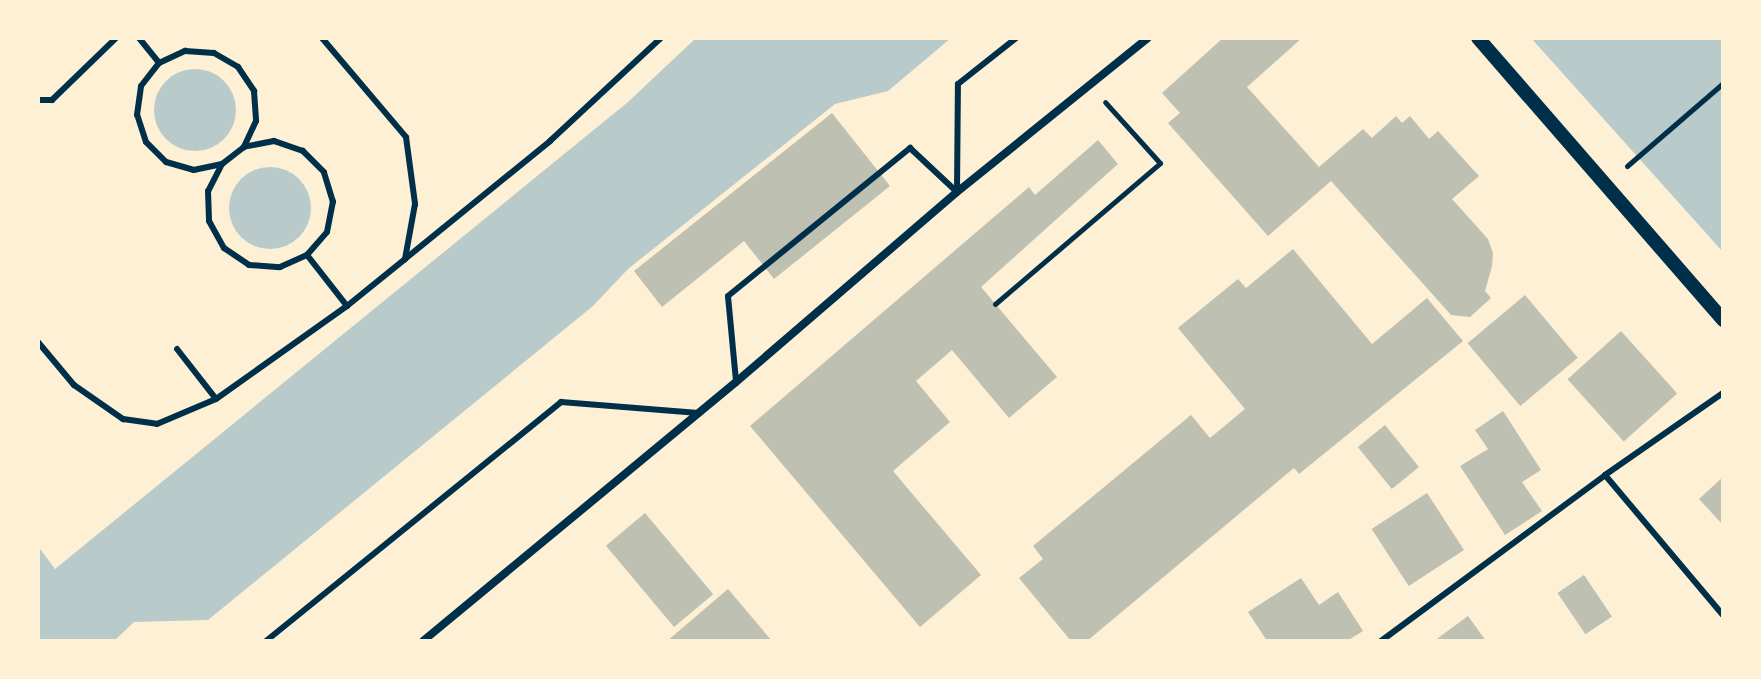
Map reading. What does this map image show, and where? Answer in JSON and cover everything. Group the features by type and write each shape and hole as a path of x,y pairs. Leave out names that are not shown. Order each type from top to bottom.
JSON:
{"street":[{"path":"423,641 736,382 957,192 1148,38"},
{"path":"1478,38 1723,320"}],"lane":[{"path":"38,100 52,100 116,38"},
{"path":"139,38 159,63"},
{"path":"322,38 406,137 415,204 405,259"},
{"path":"38,342 74,385 123,419 157,424 216,399 347,306 405,259 550,141 661,38"},
{"path":"957,192 958,84 1016,38"},
{"path":"222,164 194,170 166,162 146,142 137,115 141,86 159,63 185,51 214,53 238,67 254,91 256,121 244,147"},
{"path":"274,141 303,151 324,172 333,202 327,232 307,255 280,267 249,265 224,248 209,221 208,191 222,164 244,147 274,141"},
{"path":"736,382 728,296 910,148 957,192"},
{"path":"307,255 347,306"},
{"path":"177,349 216,399"},
{"path":"1381,641 1605,475 1723,393"},
{"path":"266,641 561,402 699,413"},
{"path":"1605,475 1723,615"}],"path":[{"path":"1606,185 1723,83"},
{"path":"995,304 1160,163 1092,86"}],"shaded area":[{"path":"696,38 951,38 888,91 835,104 628,269 593,306 208,620 134,622 114,641 38,641 38,546 55,569 628,102"},
{"path":"1531,38 1723,38 1723,252"},
{"path":"195,69 211,72 224,81 233,94 236,110 233,126 224,139 211,148 195,151 179,148 166,139 157,126 154,110 157,94 166,81 179,72"},
{"path":"270,167 286,170 299,179 308,192 311,208 308,224 299,237 286,246 270,249 254,246 241,237 232,224 229,208 232,192 241,179 254,170"}],"building":[{"path":"1223,38 1302,38 1247,87 1319,167 1363,129 1372,138 1396,116 1402,123 1410,116 1429,139 1438,131 1479,176 1452,199 1488,239 1493,253 1485,291 1491,298 1470,317 1451,315 1331,181 1268,236 1168,123 1180,113 1162,93"},
{"path":"832,113 890,186 774,279 744,241 662,307 634,271"},
{"path":"1098,140 1118,164 981,287 1057,377 1009,418 952,350 916,381 950,422 893,471 981,575 920,627 750,426 1029,187 1035,195"},
{"path":"1293,249 1372,344 1427,298 1463,341 1299,474 1294,468 1087,641 1071,641 1019,578 1043,559 1033,546 1191,415 1210,438 1245,409 1178,328 1238,279 1246,288"},
{"path":"1525,295 1578,358 1520,406 1468,343"},
{"path":"1621,331 1677,393 1624,442 1567,379"},
{"path":"1503,411 1541,470 1522,482 1542,511 1505,535 1460,466 1488,449 1475,430"},
{"path":"1385,425 1419,467 1392,489 1358,447"},
{"path":"1723,477 1723,525 1699,499"},
{"path":"1427,493 1464,550 1409,586 1372,529"},
{"path":"645,513 713,594 674,627 606,546"},
{"path":"1584,575 1612,616 1585,634 1557,593"},
{"path":"1301,578 1319,605 1338,592 1363,631 1347,641 1267,641 1248,612"},
{"path":"728,589 772,641 667,641"},
{"path":"1468,616 1486,641 1434,641"}]}
